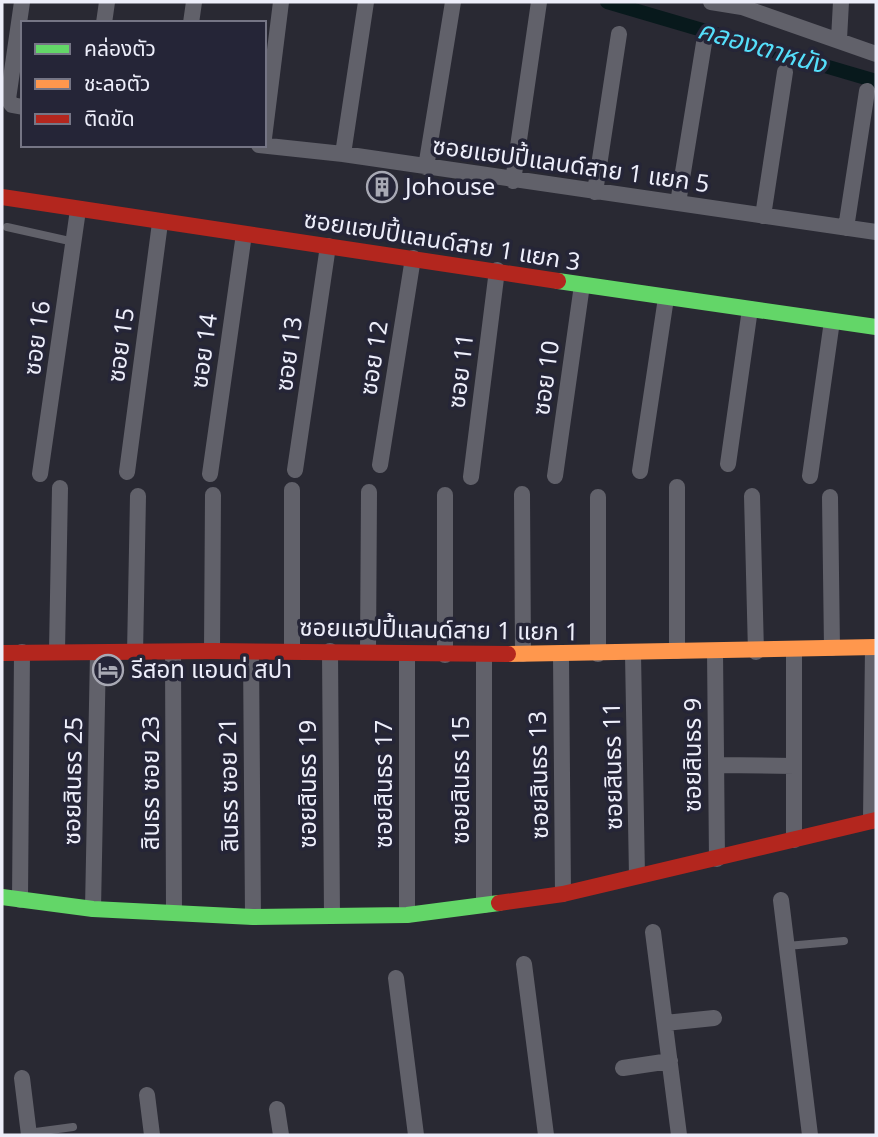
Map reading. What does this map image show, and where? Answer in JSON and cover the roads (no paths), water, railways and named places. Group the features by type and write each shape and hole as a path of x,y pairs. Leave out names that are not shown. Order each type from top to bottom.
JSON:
{"street":[{"path":"16,105 22,2"},
{"path":"104,21 107,2"},
{"path":"191,21 194,2"},
{"path":"266,122 281,2"},
{"path":"343,154 366,2"},
{"path":"426,167 453,2"},
{"path":"513,181 539,2"},
{"path":"711,2 742,4 876,54"},
{"path":"839,39 841,2"},
{"path":"595,192 619,34"},
{"path":"678,203 704,43"},
{"path":"763,216 785,72"},
{"path":"846,228 867,91"},
{"name":"ซอยแฮปปี้แลนด์สาย 1 แยก 5","path":"266,145 343,154 876,232"},
{"name":"ซอยแฮปปี้แลนด์สาย 1 แยก 3","path":"2,197 160,223 876,327"},
{"name":"ซอย 16","path":"40,474 78,210"},
{"name":"ซอย 15","path":"127,472 160,223"},
{"name":"ซอย 14","path":"209,474 244,234"},
{"name":"ซอย 13","path":"295,470 328,246"},
{"name":"ซอย 12","path":"380,465 413,258"},
{"name":"ซอย 11","path":"471,477 497,270"},
{"name":"ซอย 10","path":"555,476 582,285"},
{"path":"640,471 666,298"},
{"path":"728,464 750,309"},
{"path":"810,476 832,321"},
{"path":"677,487 677,651"},
{"path":"57,651 60,488"},
{"path":"292,490 292,651"},
{"path":"368,652 369,492"},
{"path":"522,494 523,654"},
{"path":"212,650 213,495"},
{"path":"445,495 445,655"},
{"path":"135,654 138,496"},
{"path":"752,496 756,652"},
{"path":"598,497 598,654"},
{"path":"830,497 832,648"},
{"path":"2,897 93,909 253,918 407,915 563,894 873,821 874,647"},
{"name":"ซอยแฮปปี้แลนด์สาย 1 แยก 1","path":"2,653 57,651 135,654 212,650 484,656 677,651 756,652 874,647"},
{"name":"ซอยสินธร 19","path":"330,651 332,916"},
{"name":"ซอยสินธร 9","path":"715,651 717,859"},
{"path":"794,651 794,840"},
{"path":"20,900 22,652"},
{"name":"สินธร ซอย 21","path":"251,652 253,918"},
{"name":"ซอยสินธร 25","path":"93,909 97,653"},
{"name":"สินธร ซอย 23","path":"173,653 174,912"},
{"name":"ซอยสินธร 17","path":"407,654 407,915"},
{"name":"ซอยสินธร 11","path":"633,654 637,876"},
{"name":"ซอยสินธร 13","path":"561,655 563,894"},
{"name":"ซอยสินธร 15","path":"484,656 484,905"},
{"path":"716,765 794,766"},
{"path":"781,900 810,1135"},
{"path":"653,932 679,1135"},
{"path":"524,964 546,1135"},
{"path":"396,978 416,1135"},
{"path":"665,1023 713,1018"},
{"path":"623,1068 670,1061"},
{"path":"22,1078 29,1134"},
{"path":"146,1095 151,1135"},
{"path":"277,1109 281,1135"}],"lane":[{"path":"7,227 74,242"},
{"path":"787,946 844,941"},
{"path":"29,1134 73,1127"}],"waterway":[{"name":"คลองตาหนัง","path":"607,2 876,81"}],"place":[{"name":"Johouse","path":"382,187"},
{"name":"รีสอท แอนด่ สปา","path":"108,670"}]}
